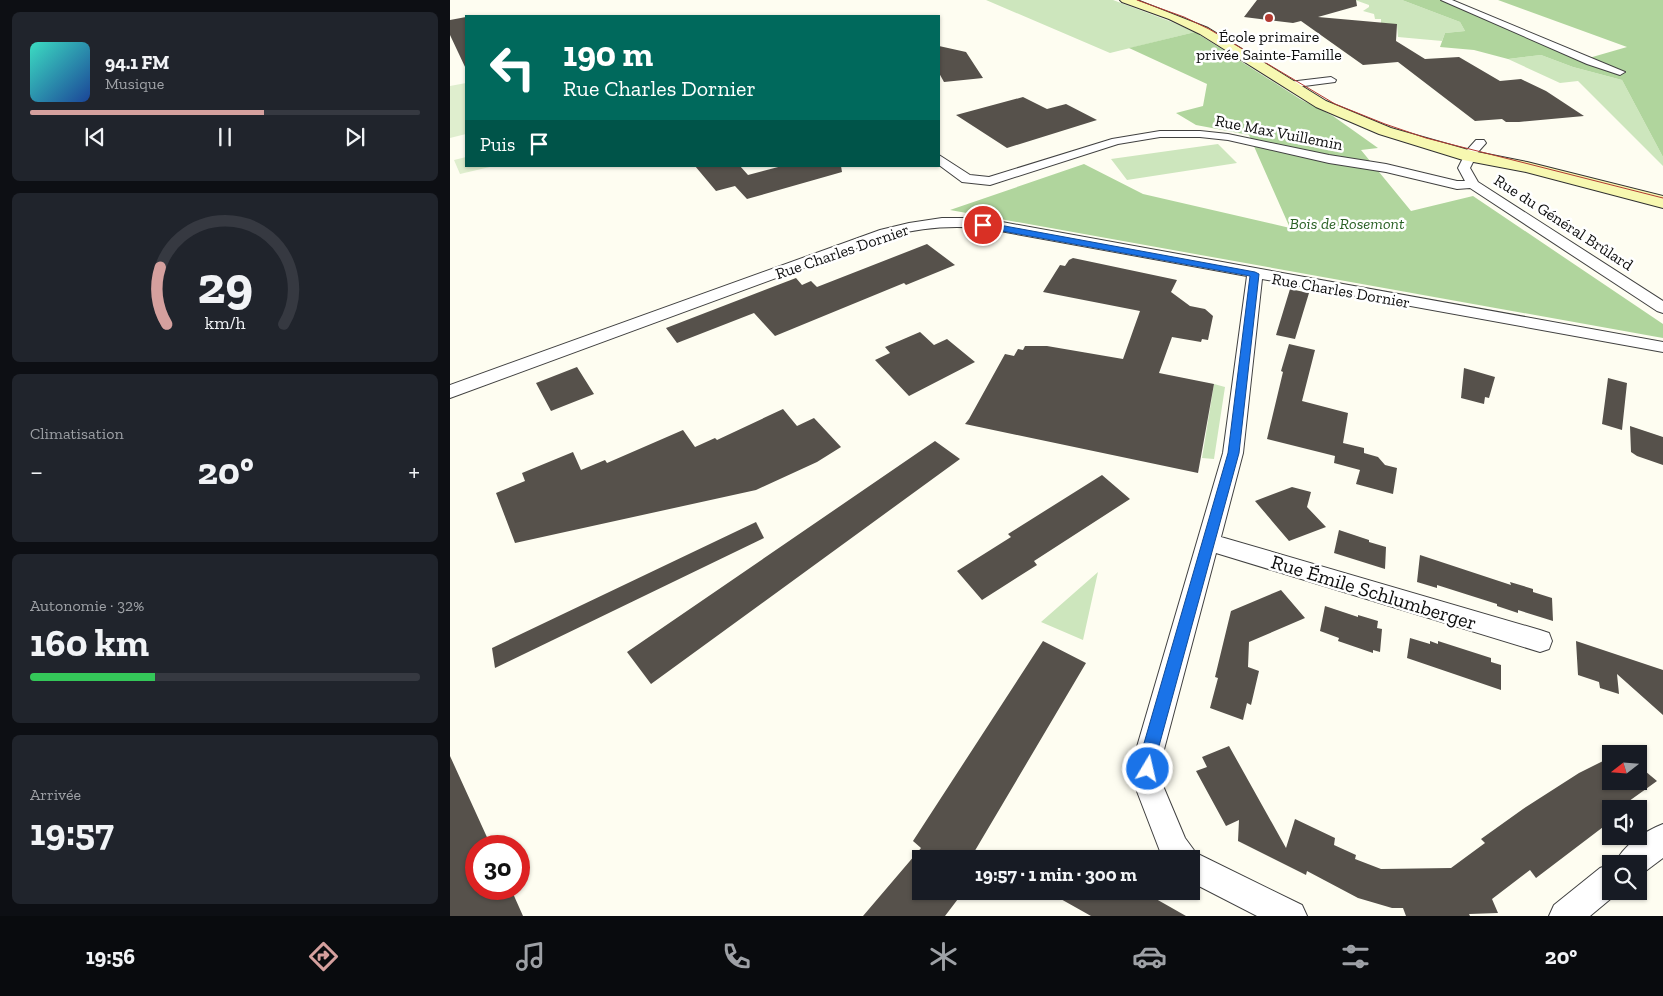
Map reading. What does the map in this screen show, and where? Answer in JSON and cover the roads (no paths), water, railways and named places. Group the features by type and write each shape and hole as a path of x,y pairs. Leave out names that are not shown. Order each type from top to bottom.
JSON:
{"main road":[{"path":"1126,0 1173,17 1204,31 1321,104 1385,131 1467,144 1663,189"},
{"path":"1155,0 1219,26 1313,82 1332,86"},
{"path":"1347,99 1394,119 1527,167 1663,202"}],"street":[{"path":"1445,0 1590,62 1620,72"},
{"path":"1289,85 1313,82"},
{"name":"Rue Max Vuillemin","path":"940,160 967,180 990,181 1116,141 1160,134 1200,134 1228,137 1329,159 1386,168 1457,185 1473,184"},
{"name":"Rue du Général Brûlard","path":"1467,144 1464,168 1473,184 1663,308"},
{"name":"Rue Charles Dornier","path":"450,392 885,233 911,226 951,222 1052,236 1663,347"},
{"path":"1175,850 1147,780 1148,757 1233,453 1255,274"},
{"name":"Rue Émile Schlumberger","path":"1209,542 1540,641"},
{"path":"1642,855 1663,839"},
{"path":"1200,870 1291,916"},
{"path":"1565,916 1602,885"}],"tram line":[{"path":"1137,0 1184,17 1209,29 1335,104 1385,124 1426,138 1663,198"}],"place":[{"name":"École primaire privée Sainte-Famille","path":"1269,18"}],"park label":[{"name":"Bois de Rosemont","path":"1347,223"}]}
